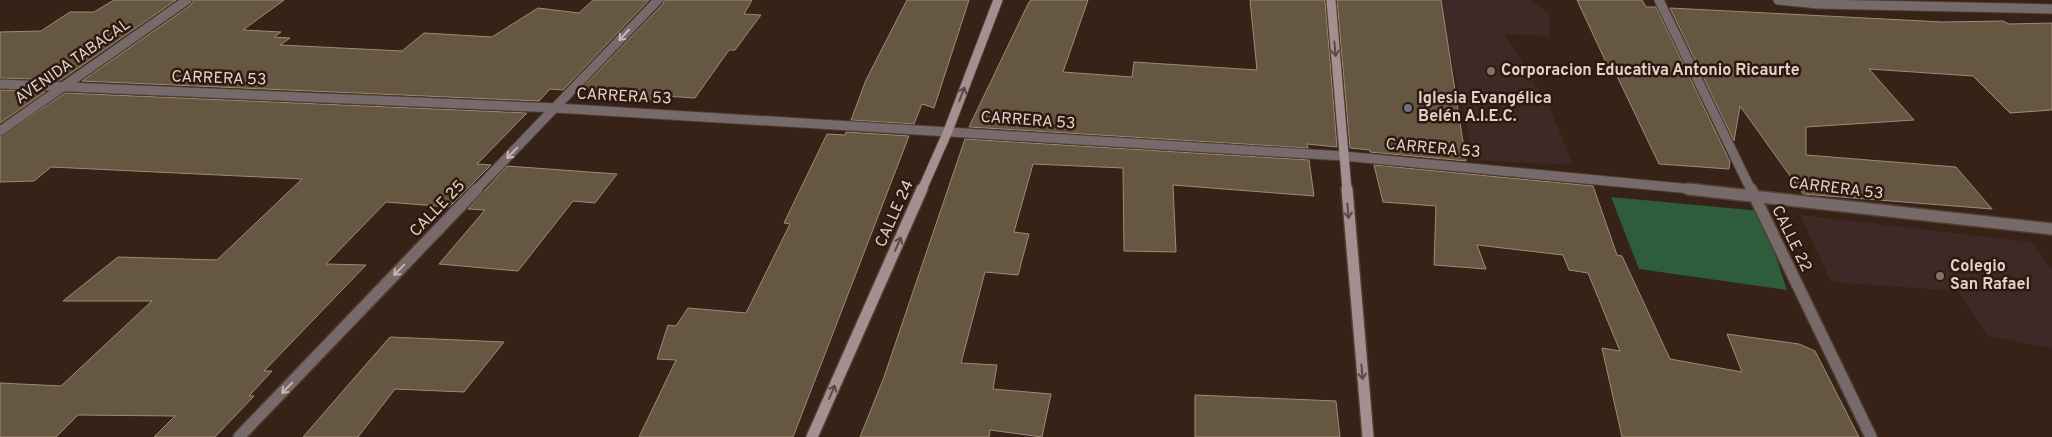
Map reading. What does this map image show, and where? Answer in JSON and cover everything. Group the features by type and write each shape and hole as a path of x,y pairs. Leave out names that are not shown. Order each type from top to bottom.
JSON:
{"main road":[{"name":"CALLE 24","path":"812,437 948,132 998,0"},
{"path":"1331,0 1368,437"}],"street":[{"name":"AVENIDA TABACAL","path":"0,131 64,88 187,0"},
{"name":"CALLE 25","path":"239,437 658,0"},
{"name":"CALLE 22","path":"1659,0 1870,437"},
{"path":"1778,0 1818,4 2052,9"},
{"name":"CARRERA 53","path":"0,84 556,108 1344,156 1754,195 2052,229"}],"shaded area":[{"name":"Corporacion Educativa Antonio Ricaurte","path":"1439,0 1528,0 1549,13 1550,36 1505,34 1549,106 1573,165 1474,160"},
{"name":"Colegio San Rafael","path":"1800,215 2031,242 2052,269 2052,348 1987,336 1958,291 1831,282"}],"green space":[{"path":"1611,197 1761,211 1787,290 1639,269"}],"building":[{"path":"114,0 176,0 61,80 0,78 0,32 41,31 70,12 94,12"},
{"path":"193,0 284,0 243,30 281,32 274,37 290,38 280,45 402,51 424,33 492,37 538,8 579,13 593,0 649,0 563,90 550,89 539,101 82,81 191,5"},
{"path":"664,0 752,0 744,14 761,15 735,50 729,50 695,98 664,96 660,100 617,100 623,91 580,90 663,4"},
{"path":"907,0 969,0 934,108 922,104 914,124 851,120 866,80"},
{"path":"1031,0 1088,0 1063,72 1132,77 1134,62 1257,70 1250,0 1325,0 1337,147 1307,144 1308,148 969,127"},
{"path":"1337,0 1441,0 1466,161 1370,152 1370,150 1350,148"},
{"path":"1577,0 1642,0 1646,7 1656,7 1730,162 1729,169 1659,164 1617,76 1612,75"},
{"path":"1670,8 1943,22 2003,21 2009,24 2052,23 2052,110 2010,113 1973,76 1869,69 1914,120 1806,127 1806,155 1956,167 1992,209 1803,194 1740,106 1734,141"},
{"path":"0,90 45,92 0,123"},
{"path":"65,93 527,113 477,164 491,165 449,207 386,202 326,264 366,265 264,371 272,371 249,396 254,396 215,437 154,437 175,416 78,415 56,437 0,437 0,383 61,386 152,301 63,301 118,257 217,260 302,179 51,167 34,181 0,182 0,137"},
{"path":"846,132 909,136 793,437 639,437 676,360 657,359 668,325 676,326 688,308 746,313 790,224 784,223 827,134 845,135"},
{"path":"965,139 1309,160 1314,196 1173,185 1176,252 1124,251 1123,168 1033,164 1014,232 1029,234 1018,275 985,272 961,363 997,365 993,389 1051,394 1042,437 990,430 989,437 860,437 884,377"},
{"path":"1374,165 1593,186 1617,255 1622,256 1670,359 1742,372 1727,334 1799,344 1815,351 1859,437 1622,437 1602,348 1620,351 1588,273 1569,270 1563,255 1477,245 1486,269 1434,265 1436,206 1383,202"},
{"path":"507,166 617,174 595,203 573,201 518,271 439,264 485,210 468,209"},
{"path":"390,337 504,342 464,392 395,389 358,437 303,437"},
{"path":"1195,395 1336,401 1340,437 1195,437"}],"place":[{"name":"Corporacion Educativa Antonio Ricaurte","path":"1491,71"},
{"name":"Iglesia Evangélica Belén A.I.E.C.","path":"1408,108"},
{"name":"Colegio San Rafael","path":"1940,276"}]}
